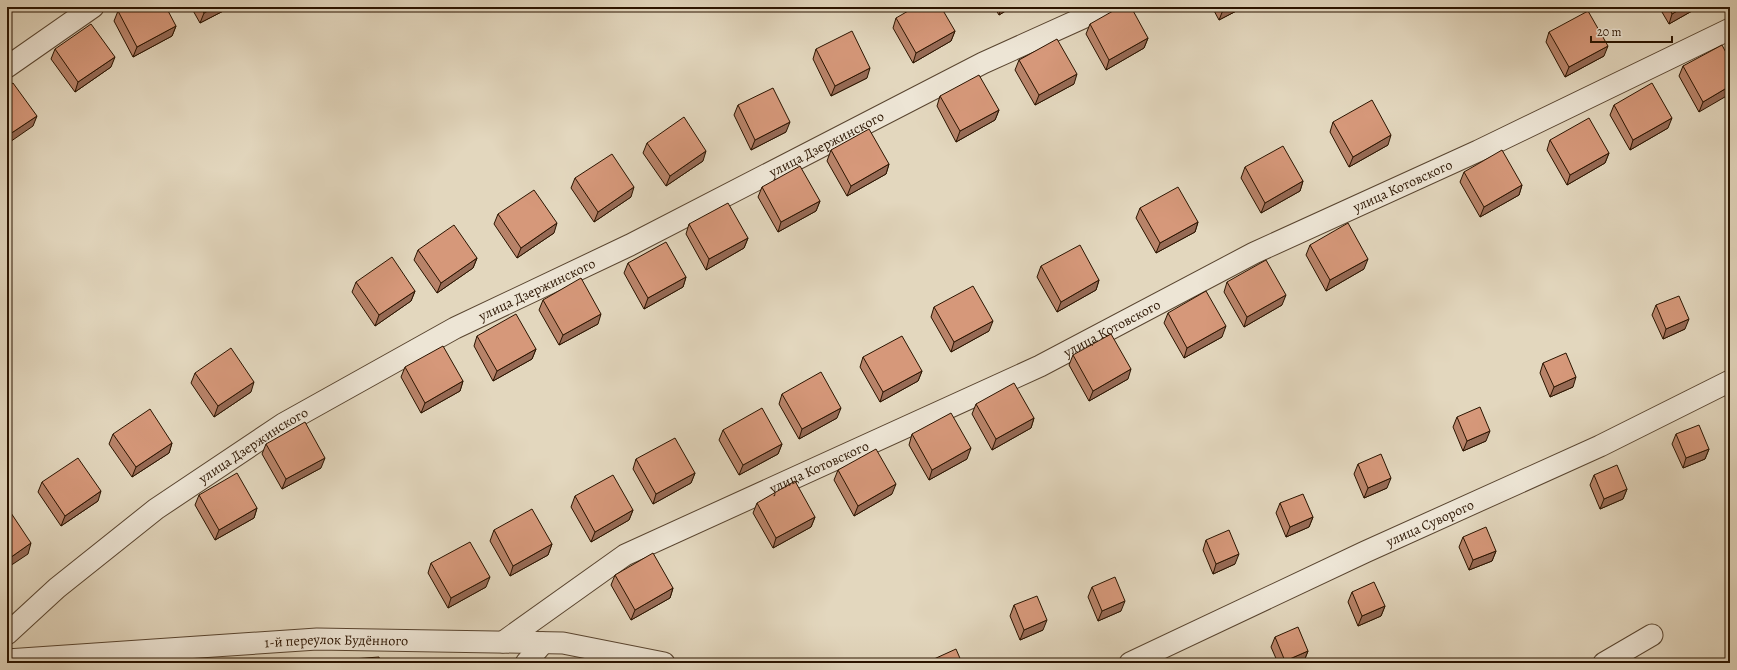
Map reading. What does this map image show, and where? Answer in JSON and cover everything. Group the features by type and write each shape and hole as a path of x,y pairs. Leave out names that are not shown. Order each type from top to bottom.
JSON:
{"street":[{"path":"7,67 92,7"},
{"name":"улица Дзержинского","path":"7,634 57,588 156,508 283,424 455,328 630,245 983,63 1107,7"},
{"name":"улица Котовского","path":"502,642 625,555 1040,366 1254,253 1478,151 1730,29"},
{"name":"улица Суворого","path":"1130,663 1365,552 1600,446 1730,381"},
{"path":"1604,663 1652,635"},
{"name":"1-й переулок Будённого","path":"7,660 317,639 563,643 664,663"},
{"path":"526,663 543,643"}],"building":[{"path":"125,7 166,7 176,26 137,47 118,11"},
{"path":"200,7 215,7 204,13"},
{"path":"915,7 941,7 955,31 916,53 896,18"},
{"path":"1120,7 1131,7 1148,38 1109,60 1090,24"},
{"path":"1221,7 1229,7 1223,10"},
{"path":"1669,7 1684,7 1672,14"},
{"path":"1588,11 1608,46 1569,67 1549,32"},
{"path":"91,24 115,57 78,82 55,49"},
{"path":"852,31 870,68 835,86 816,49"},
{"path":"1057,39 1077,74 1039,95 1019,60"},
{"path":"1722,45 1730,60 1730,86 1703,102 1683,66"},
{"path":"979,75 999,110 960,131 940,96"},
{"path":"13,83 37,116 7,136 7,87"},
{"path":"1652,83 1672,118 1633,140 1614,105"},
{"path":"773,88 790,122 755,140 738,105"},
{"path":"1372,100 1391,135 1353,157 1333,122"},
{"path":"684,117 706,151 670,176 647,143"},
{"path":"1589,118 1609,153 1570,175 1550,140"},
{"path":"869,129 889,164 851,186 831,150"},
{"path":"1283,146 1303,181 1265,203 1245,167"},
{"path":"1502,150 1522,185 1484,207 1464,172"},
{"path":"612,154 634,187 598,212 575,178"},
{"path":"800,166 820,201 781,222 762,187"},
{"path":"1178,187 1198,222 1160,243 1140,208"},
{"path":"534,190 557,223 521,248 498,214"},
{"path":"728,203 748,238 709,259 689,224"},
{"path":"1348,223 1368,259 1330,280 1310,245"},
{"path":"454,225 477,258 441,283 418,250"},
{"path":"666,242 686,277 648,298 628,263"},
{"path":"1080,245 1099,280 1061,302 1041,266"},
{"path":"392,257 415,291 379,315 356,282"},
{"path":"1266,260 1286,295 1247,317 1227,282"},
{"path":"581,278 601,314 563,335 543,300"},
{"path":"973,286 993,321 954,342 934,307"},
{"path":"1206,291 1226,326 1187,348 1168,313"},
{"path":"1679,296 1689,319 1666,329 1656,305"},
{"path":"516,314 536,349 497,371 477,336"},
{"path":"1111,334 1131,369 1093,391 1073,355"},
{"path":"902,336 922,371 883,392 863,357"},
{"path":"443,346 463,381 425,403 405,367"},
{"path":"231,348 254,382 218,406 195,373"},
{"path":"1566,353 1576,377 1554,387 1543,363"},
{"path":"821,372 841,408 802,429 782,394"},
{"path":"1014,383 1034,418 996,439 976,404"},
{"path":"1480,407 1490,431 1467,441 1457,417"},
{"path":"762,408 782,444 743,465 723,430"},
{"path":"150,409 172,443 136,467 113,434"},
{"path":"951,413 971,448 932,470 912,434"},
{"path":"305,422 325,458 286,479 266,444"},
{"path":"1699,425 1709,449 1686,458 1676,434"},
{"path":"675,438 695,473 656,494 636,459"},
{"path":"876,449 896,484 858,506 838,470"},
{"path":"1381,454 1391,478 1368,488 1358,464"},
{"path":"78,458 101,491 65,516 42,482"},
{"path":"1617,465 1627,489 1604,499 1594,475"},
{"path":"237,473 257,508 219,530 199,495"},
{"path":"613,475 633,510 595,532 575,496"},
{"path":"795,481 815,517 776,538 757,503"},
{"path":"1303,494 1313,517 1290,527 1280,503"},
{"path":"532,509 552,544 513,566 494,530"},
{"path":"9,510 31,543 7,560 7,511"},
{"path":"1486,527 1496,551 1473,560 1463,537"},
{"path":"1229,530 1239,554 1216,564 1206,540"},
{"path":"470,542 490,577 451,598 431,563"},
{"path":"653,553 673,588 635,610 615,575"},
{"path":"1115,577 1125,601 1102,611 1092,587"},
{"path":"1374,582 1385,606 1362,616 1352,592"},
{"path":"1037,596 1047,620 1024,630 1014,605"},
{"path":"1298,627 1308,651 1285,661 1275,637"},
{"path":"956,649 962,663 935,663 934,659"},
{"path":"379,657 380,663 339,663 339,660"},
{"path":"199,659 200,663 159,663 159,662"}]}
